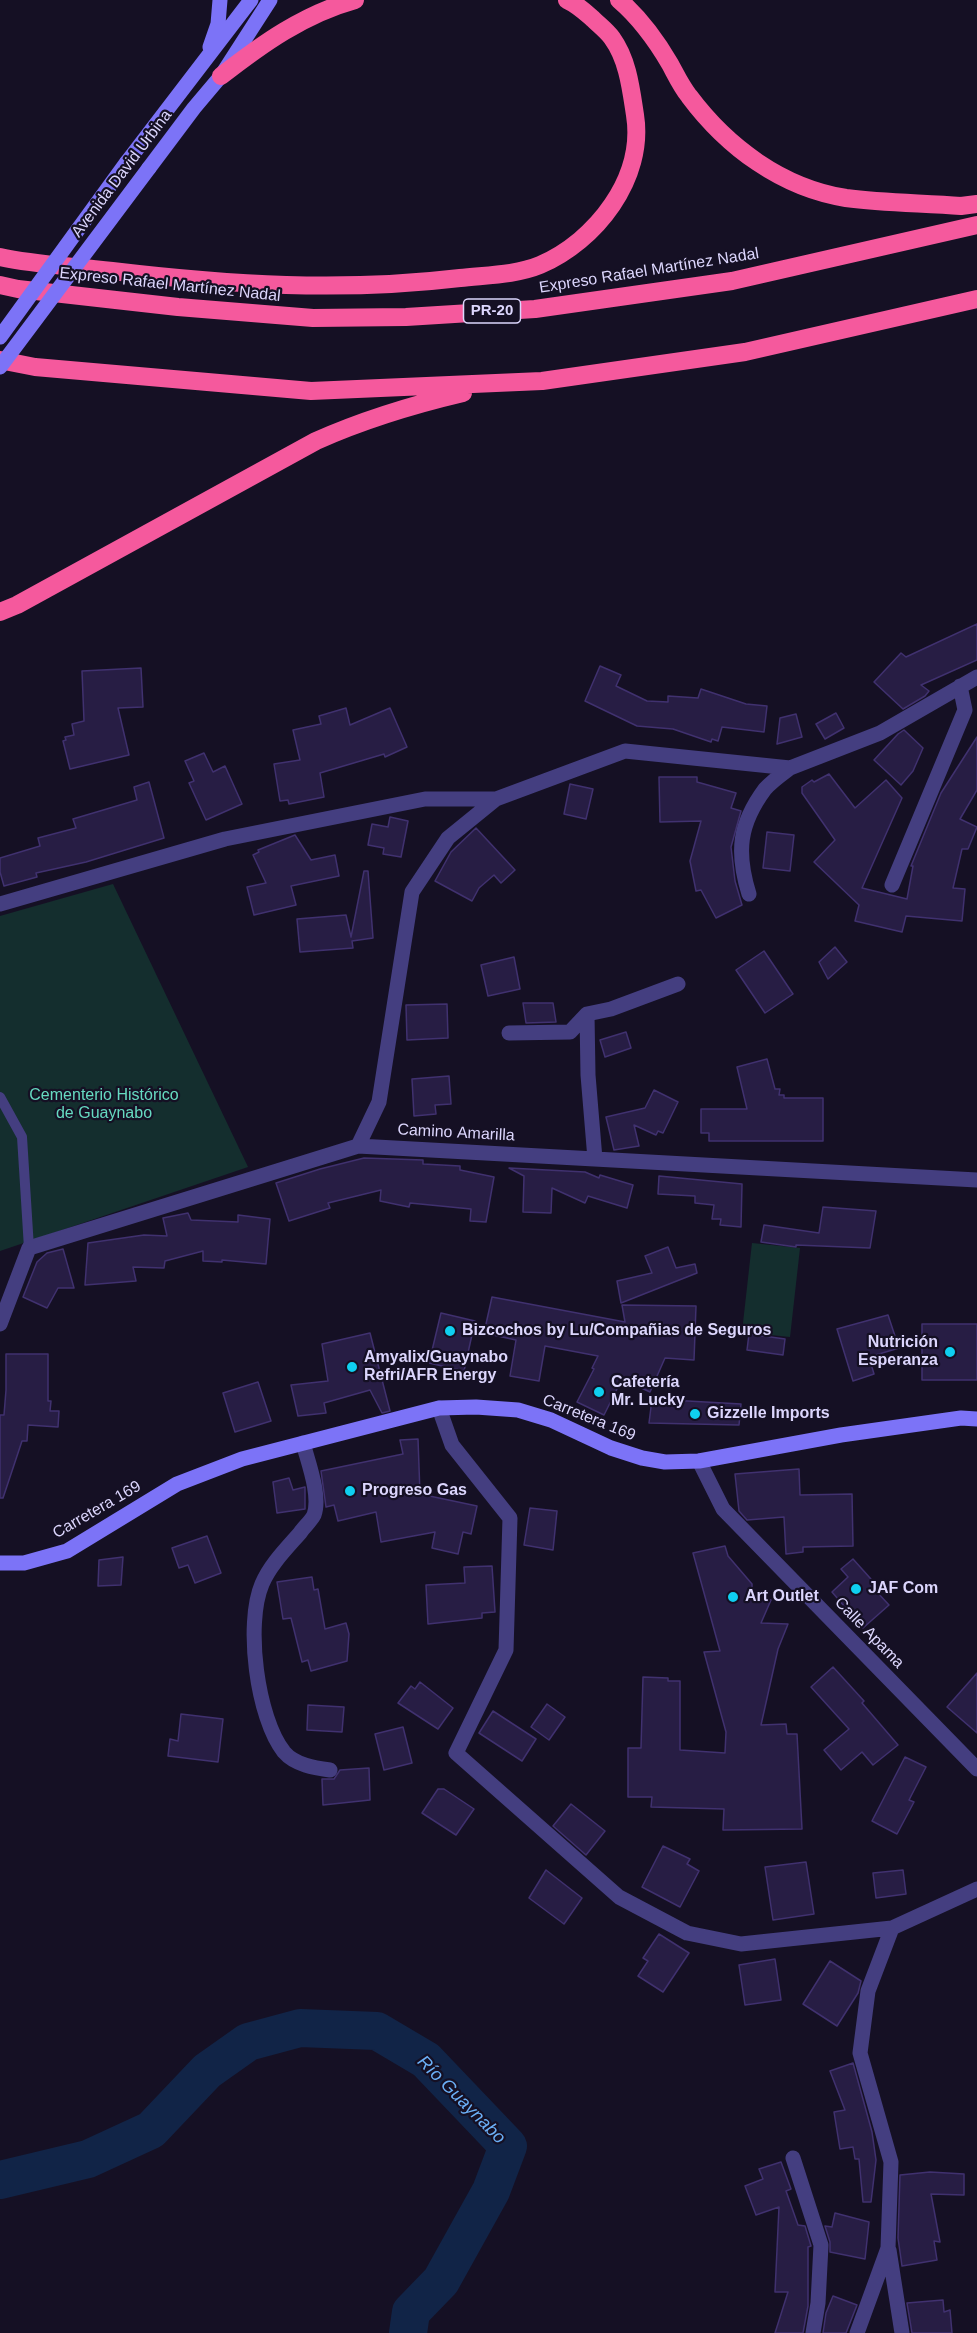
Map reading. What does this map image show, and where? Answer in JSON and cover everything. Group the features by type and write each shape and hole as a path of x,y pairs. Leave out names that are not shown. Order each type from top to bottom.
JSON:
{"highway":[{"path":"221,76 263,43 288,27 355,0"},
{"path":"0,257 176,278 280,286 366,286 445,280 500,274 538,266 565,252 594,228 614,202 628,175 637,140 629,76 618,47 611,36 577,5 567,0"},
{"path":"619,0 655,40 687,93 706,118 725,137 766,169 820,191 844,197 961,206 977,204"},
{"name":"Expreso Rafael Martínez Nadal","path":"0,285 167,306 313,318 406,317 535,309 732,281 977,225"},
{"path":"0,360 35,367 312,391 542,381 745,352 977,299"},
{"path":"0,612 17,605 316,441 353,424 418,403 503,383"}],"street":[{"path":"201,63 218,24 220,0"},
{"name":"Avenida David Urbina","path":"0,337 127,162 251,0"},
{"name":"Avenida David Urbina","path":"0,367 194,108 221,76 270,0"},
{"path":"749,894 740,849 747,819 766,787 790,768 880,733 977,678"},
{"path":"892,885 965,710 960,686"},
{"path":"358,1146 379,1102 412,892 448,838 496,799 625,751 790,768"},
{"path":"0,904 225,839 425,799 496,799"},
{"path":"509,1032 570,1032 588,1014 611,1009 678,984"},
{"path":"588,1014 588,1076 595,1159"},
{"name":"Camino Amarilla","path":"29,1248 358,1146 977,1180"},
{"path":"0,1324 29,1248"},
{"path":"439,1407 452,1444 510,1518 506,1650 456,1753 619,1897 687,1933 741,1944 892,1928 977,1889"},
{"name":"Carretera 169","path":"0,1563 24,1563 67,1551 177,1484 242,1459 439,1407 518,1410 550,1420 611,1448 642,1458 665,1462 699,1461 841,1435 961,1418 977,1419"},
{"path":"303,1443 316,1503 314,1515 274,1563 262,1585 255,1609 258,1689 267,1717 285,1754 309,1767 330,1770"},
{"name":"Calle Apama","path":"699,1461 723,1509 977,1769"},
{"path":"892,1928 868,1991 860,2053 891,2162 888,2247 902,2333"},
{"path":"793,2158 821,2245 818,2303 813,2333"},
{"path":"857,2333 888,2247"}],"lane":[{"path":"0,1097 22,1137 29,1248"}],"green space":[{"name":"Cementerio Histórico de Guaynabo","path":"113,884 248,1167 0,1251 0,916"},
{"path":"752,1243 800,1248 790,1337 742,1332"}],"building":[{"path":"977,624 977,660 921,685 929,691 925,696 903,709 874,682 901,653 906,657"},
{"path":"600,666 621,675 616,686 647,701 668,702 668,696 698,698 701,689 746,704 767,706 764,732 722,727 718,741 712,739 711,742 673,729 637,726 585,701"},
{"path":"141,668 143,707 118,708 129,755 70,769 63,741 66,740 65,737 74,735 72,724 84,721 82,671"},
{"path":"346,708 350,725 390,708 407,747 385,757 384,754 320,773 324,797 289,804 288,800 280,801 274,764 300,760 293,730 321,724 319,716"},
{"path":"836,713 844,728 825,739 816,724"},
{"path":"796,714 802,737 777,744 780,718"},
{"path":"904,730 923,748 913,771 901,785 874,760"},
{"path":"977,737 977,790 960,819 977,827 968,849 962,849 953,888 965,889 962,921 906,916 902,932 855,921 859,905 814,862 835,840 802,793 802,787 812,780 814,782 829,774 855,808 886,780 902,798 862,888 907,899 913,866 911,866 941,793"},
{"path":"204,753 213,772 225,766 242,804 206,820 189,783 194,781 185,761"},
{"path":"659,777 697,777 697,782 736,793 731,808 741,811 731,847 735,881 742,905 716,918 701,890 696,891 690,861 701,821 660,822"},
{"path":"149,782 164,838 86,862 36,873 37,877 4,886 0,872 0,858 40,846 38,838 76,828 73,819 137,800 134,787"},
{"path":"570,784 593,789 586,819 564,814"},
{"path":"390,817 408,821 401,857 383,854 384,848 368,845 372,824 388,827"},
{"path":"476,828 515,870 501,883 494,875 479,888 472,901 435,881 451,852"},
{"path":"767,832 794,835 790,871 763,868"},
{"path":"295,835 311,860 335,855 339,876 291,886 296,905 254,915 247,887 266,883 253,855 259,852 258,850"},
{"path":"364,871 368,871 373,938 352,941 353,948 300,952 297,919 346,915 351,937"},
{"path":"835,947 847,962 828,979 819,962"},
{"path":"764,951 793,994 765,1013 736,970"},
{"path":"514,957 520,989 488,996 481,965"},
{"path":"523,1003 553,1003 556,1022 526,1023"},
{"path":"447,1004 448,1038 407,1040 406,1005"},
{"path":"626,1032 631,1048 605,1057 600,1040"},
{"path":"767,1059 775,1089 780,1089 779,1095 784,1095 784,1098 823,1098 823,1141 709,1141 709,1133 701,1133 701,1109 747,1109 737,1067"},
{"path":"449,1076 451,1104 435,1105 436,1114 414,1116 412,1079"},
{"path":"654,1090 678,1102 663,1133 658,1131 656,1135 634,1125 639,1146 614,1150 606,1117 645,1108"},
{"path":"364,1158 423,1160 423,1164 460,1166 460,1170 494,1177 486,1222 470,1221 471,1209 410,1203 409,1207 380,1201 381,1190 328,1203 330,1208 289,1221 276,1183"},
{"path":"509,1168 585,1172 599,1178 600,1175 633,1185 627,1208 588,1196 585,1203 552,1188 551,1213 523,1212 524,1176"},
{"path":"659,1176 742,1184 741,1227 720,1225 721,1219 712,1219 714,1205 695,1203 695,1196 658,1194"},
{"path":"823,1207 876,1211 870,1248 796,1245 796,1247 761,1242 764,1225 819,1233"},
{"path":"188,1213 191,1220 238,1222 238,1215 270,1219 266,1264 222,1260 222,1262 203,1261 203,1251 165,1261 164,1268 133,1267 136,1281 85,1285 88,1243 144,1235 167,1236 163,1218"},
{"path":"668,1247 676,1268 695,1264 697,1273 621,1303 617,1281 652,1273 645,1256"},
{"path":"63,1249 74,1288 58,1288 47,1308 23,1297 37,1262 47,1253"},
{"path":"492,1297 625,1322 622,1305 696,1306 694,1360 665,1358 650,1392 622,1379 604,1415 577,1402 598,1356 545,1346 539,1381 510,1376 516,1340 484,1333"},
{"name":"Bizcochos by Lu/Compañias de Seguros","path":"441,1313 475,1321 464,1371 429,1363"},
{"path":"888,1315 899,1348 869,1357 874,1374 853,1381 837,1329"},
{"name":"Nutrición Esperanza","path":"922,1324 977,1324 977,1380 922,1380"},
{"name":"Amyalix/Guaynabo Refri/AFR Energy","path":"370,1333 390,1411 382,1413 370,1390 324,1403 326,1413 298,1416 291,1385 328,1381 322,1344"},
{"path":"749,1334 785,1339 783,1355 747,1350"},
{"path":"6,1354 48,1354 48,1401 51,1401 50,1411 59,1411 58,1427 28,1425 27,1441 22,1441 3,1498 0,1498 0,1415 4,1415"},
{"path":"258,1382 271,1421 235,1432 223,1393"},
{"name":"Gizzelle Imports","path":"652,1399 741,1404 739,1425 649,1423"},
{"path":"418,1439 420,1494 477,1506 471,1534 463,1532 458,1554 432,1548 435,1532 381,1542 376,1512 338,1521 334,1505 326,1507 321,1471 403,1454 400,1440"},
{"path":"799,1469 800,1495 852,1494 853,1546 803,1547 803,1552 786,1554 784,1517 747,1520 739,1511 735,1474"},
{"path":"289,1478 293,1490 305,1487 305,1509 277,1513 273,1482"},
{"path":"530,1508 557,1511 553,1550 524,1545"},
{"path":"207,1536 221,1573 195,1583 188,1565 179,1568 172,1548"},
{"path":"725,1546 728,1556 752,1584 752,1594 771,1600 761,1623 788,1624 778,1649 761,1725 786,1724 787,1734 797,1734 802,1829 723,1830 724,1809 651,1807 652,1797 628,1797 628,1748 641,1748 643,1677 680,1681 680,1750 725,1753 726,1732 704,1652 720,1651 693,1553"},
{"path":"123,1557 121,1585 98,1586 99,1560"},
{"name":"JAF Com","path":"853,1559 879,1588 876,1591 889,1605 863,1628 832,1592 848,1577 841,1569"},
{"path":"492,1566 495,1612 482,1613 482,1618 428,1624 426,1585 465,1583 464,1567"},
{"path":"312,1577 314,1590 318,1589 325,1629 346,1623 349,1634 347,1661 311,1671 308,1660 302,1662 291,1618 283,1619 277,1582"},
{"path":"833,1667 864,1701 862,1703 898,1745 873,1765 862,1752 841,1770 824,1750 849,1729 811,1687"},
{"path":"977,1673 977,1733 947,1707"},
{"path":"420,1682 453,1708 438,1729 398,1703 411,1686 415,1689"},
{"path":"547,1704 565,1717 549,1740 531,1727"},
{"path":"308,1705 344,1707 342,1732 307,1730"},
{"path":"493,1711 536,1739 522,1761 479,1733"},
{"path":"181,1714 223,1719 218,1762 168,1756 170,1739 178,1741"},
{"path":"403,1727 412,1763 384,1770 375,1734"},
{"path":"905,1757 926,1767 909,1800 914,1802 897,1834 872,1821"},
{"path":"369,1768 370,1800 323,1805 322,1779 334,1779 340,1770"},
{"path":"438,1789 444,1789 474,1809 456,1835 422,1813"},
{"path":"571,1804 605,1831 586,1855 553,1826"},
{"path":"663,1846 690,1859 687,1864 699,1871 680,1907 642,1887"},
{"path":"806,1862 814,1914 773,1920 765,1867"},
{"path":"546,1870 582,1898 564,1924 529,1898"},
{"path":"903,1870 906,1894 876,1898 873,1873"},
{"path":"659,1934 689,1953 663,1992 638,1976 648,1961 643,1958"},
{"path":"775,1959 781,2000 745,2005 739,1965"},
{"path":"830,1961 861,1981 858,1993 837,2026 803,2004"},
{"path":"853,2063 872,2132 876,2160 871,2202 863,2202 859,2159 855,2159 853,2147 840,2149 834,2112 845,2110 830,2071"},
{"path":"781,2162 791,2189 786,2191 798,2225 805,2226 811,2246 808,2247 808,2306 803,2333 775,2333 788,2292 775,2292 779,2207 756,2215 745,2186 763,2179 759,2169"},
{"path":"930,2172 964,2174 964,2195 931,2194 940,2242 934,2241 937,2260 902,2266 898,2238 900,2175"},
{"path":"835,2213 869,2222 865,2259 830,2252 830,2242 825,2226 832,2227"},
{"path":"833,2296 857,2305 846,2333 823,2333 826,2313"},
{"path":"943,2300 944,2312 950,2310 952,2333 912,2333 907,2303"}],"waterway":[{"name":"Río Guaynabo","path":"0,2180 88,2159 151,2130 207,2071 248,2042 300,2028 377,2031 426,2060 508,2146 491,2191 441,2281 411,2312 408,2333"}],"place":[{"name":"Bizcochos by Lu/Compañias de Seguros","path":"450,1331"},
{"name":"Nutrición Esperanza","path":"950,1352"},
{"name":"Amyalix/Guaynabo Refri/AFR Energy","path":"352,1367"},
{"name":"Cafetería Mr. Lucky","path":"599,1392"},
{"name":"Gizzelle Imports","path":"695,1414"},
{"name":"Progreso Gas","path":"350,1491"},
{"name":"JAF Com","path":"856,1589"},
{"name":"Art Outlet","path":"733,1597"}]}
